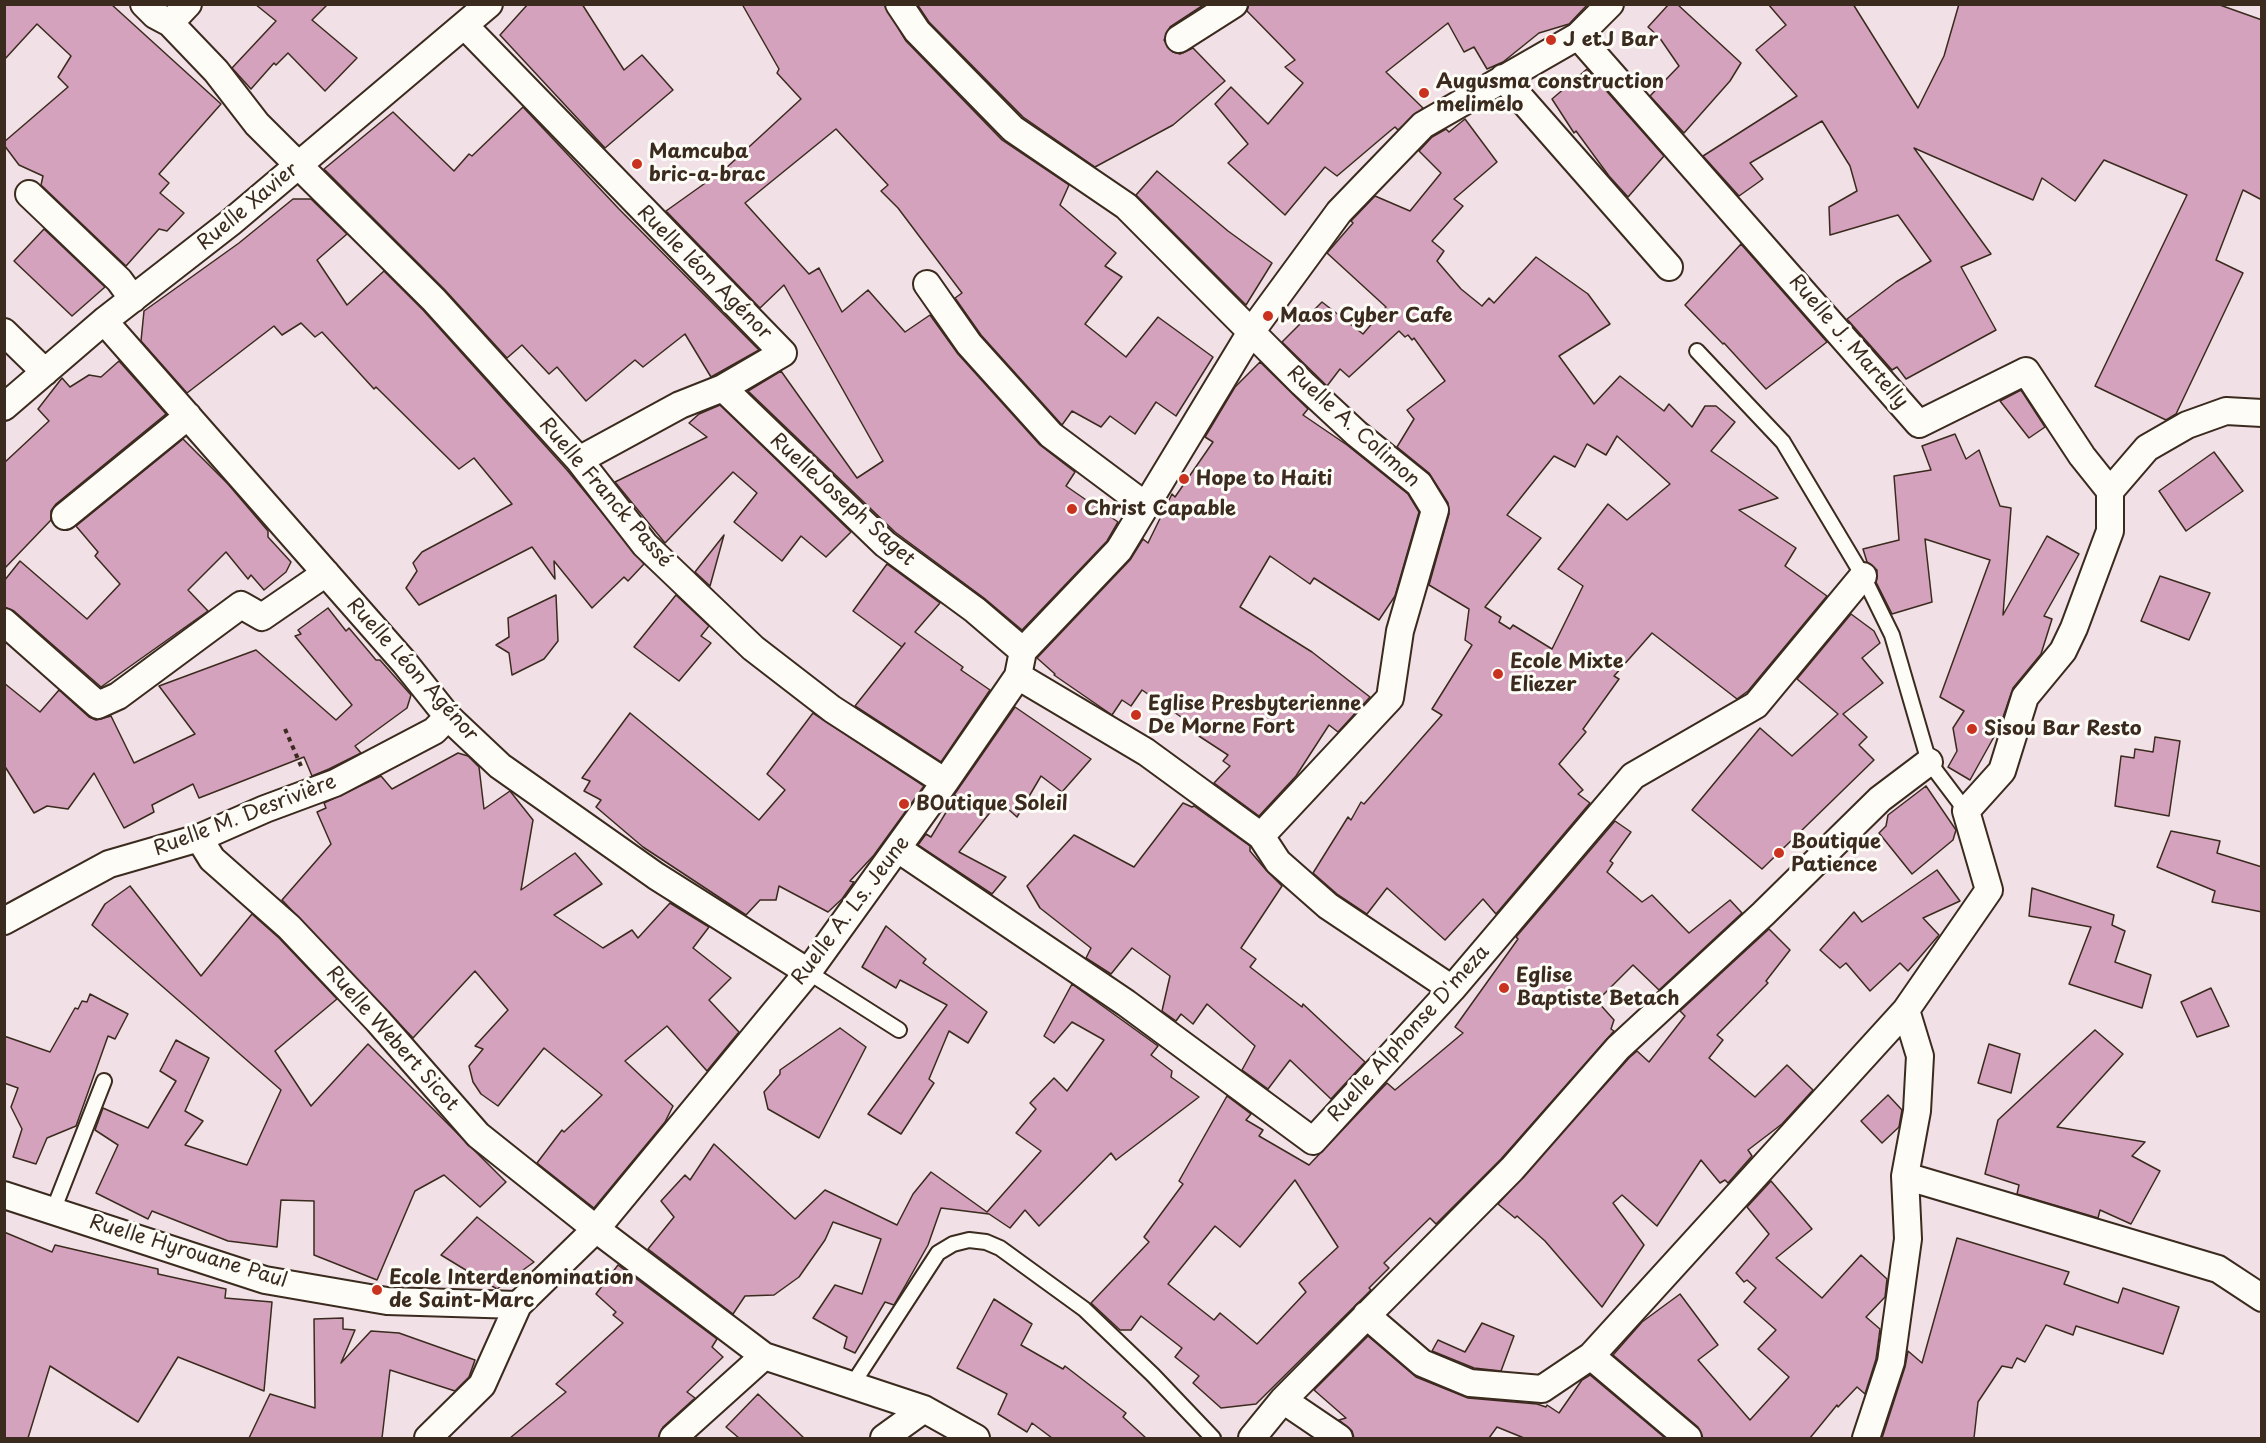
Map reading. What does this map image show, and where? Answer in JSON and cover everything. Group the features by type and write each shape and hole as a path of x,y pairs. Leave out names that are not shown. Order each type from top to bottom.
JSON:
{"street":[{"name":"Ruelle Franck Passé","path":"144,4 155,15 170,23 216,71 257,124 434,300 579,460 645,545 753,648 832,709 945,782"},
{"path":"170,23 188,4"},
{"name":"Ruelle Xavier","path":"4,407 104,321 230,223 489,4"},
{"name":"Ruelle A. Colimon","path":"898,4 917,31 1013,129 1125,206 1357,434 1419,484 1435,510 1400,631 1390,698 1262,836"},
{"path":"1179,39 1234,4"},
{"path":"1023,651 1119,550 1251,332 1339,212 1423,125 1578,36 1610,4"},
{"name":"Ruelle léon Agénor","path":"465,26 783,353 723,388 680,405 579,460"},
{"name":"Ruelle J. Martelly","path":"1578,36 1918,424 2026,371 2082,456 2110,491"},
{"path":"1503,78 1669,267"},
{"path":"29,194 119,280 133,299"},
{"path":"927,284 969,344 1051,435 1146,506"},
{"name":"Ruelle Léon Agénor","path":"104,321 326,573 448,717 500,766 656,876 808,972"},
{"path":"4,332 45,372"},
{"name":"RuelleJoseph Saget","path":"723,388 885,544 975,610 1023,651"},
{"path":"1366,1315 1422,1363 1470,1383 1542,1389 1591,1356 1906,1010 1989,890 1966,811 2001,771 2025,697 2063,651 2074,628 2109,531 2110,491 2147,448 2187,425 2226,411 2262,413"},
{"path":"65,516 188,416"},
{"path":"4,622 98,705 118,696 241,604 262,617 326,573"},
{"name":"Ruelle Alphonse D'meza","path":"898,849 1126,1002 1313,1141 1452,989 1633,776 1756,705 1863,576"},
{"name":"Ruelle A. Ls. Jeune","path":"518,1305 596,1229 808,972 898,849 1017,676 1023,651"},
{"path":"1017,676 1146,752 1262,836 1278,862 1328,906 1452,989"},
{"name":"Ruelle M. Desrivière","path":"4,921 109,864 199,838 335,783 434,731 448,717"},
{"path":"1252,1438 1283,1400 1512,1169 1618,1048 1763,914 1880,799 1929,762"},
{"name":"Ruelle Webert Sicot","path":"199,838 212,859 289,927 378,1021 478,1135 596,1229 764,1356 924,1408 976,1438"},
{"path":"1866,1438 1891,1362 1908,1239 1905,1176 1917,1111 1920,1056 1906,1010"},
{"path":"1905,1176 2218,1269 2262,1298"},
{"name":"Ruelle Hyrouane Paul","path":"4,1195 265,1280 387,1301 518,1305"},
{"path":"428,1438 482,1385 518,1305"},
{"path":"673,1438 764,1356"},
{"path":"1591,1356 1688,1438"},
{"path":"1283,1400 1339,1438"},
{"path":"884,1438 924,1408"}],"lane":[{"path":"1697,351 1783,442 1863,576 1892,635 1929,762 1966,811"},
{"path":"808,972 899,1030"},
{"path":"53,1211 104,1081"},
{"path":"852,1385 938,1253 953,1244 969,1240 986,1242 1000,1248 1084,1309 1153,1375 1213,1438"}],"path":[{"path":"285,729 312,791"}],"building":[{"path":"4,4 111,4 221,104 159,174 169,183 160,193 184,213 167,231 159,229 126,266 41,185 43,176 19,165 4,145 4,142 68,87 58,77 71,56 37,24 4,60"},
{"path":"255,4 328,4 312,20 357,58 325,91 288,53 276,65 274,63 251,89 232,68 276,21"},
{"path":"528,4 582,4 624,70 642,55 673,90 605,148 500,35"},
{"path":"742,4 884,4 906,41 1002,140 1069,185 1060,205 1116,253 1105,266 1122,277 1085,324 1126,357 1158,317 1213,357 1176,416 1156,402 1135,434 1110,416 1101,427 1072,411 1062,425 981,335 955,298 962,293 898,208 881,191 888,185 836,129 745,203 809,274 819,268 842,312 868,290 905,332 930,315 958,354 1040,445 1075,472 1066,486 1118,522 1107,541 1022,630 984,598 895,532 748,391 781,371 857,478 883,461 784,285 760,308 666,211 725,169 801,99 777,73 779,69"},
{"path":"917,4 1205,4 1170,27 1164,40 1173,52 1180,54 1193,48 1225,81 1173,125 1095,167 1023,117 929,22"},
{"path":"1249,4 1588,4 1569,24 1539,33 1503,62 1487,69 1474,47 1464,52 1448,23 1386,72 1423,108 1398,130 1395,127 1337,176 1325,167 1285,215 1228,163 1248,144 1215,104 1231,87 1268,124 1303,83 1285,67 1295,60 1247,11"},
{"path":"1669,4 1677,4 1741,63 1730,81 1684,133 1650,96 1679,66 1659,37 1648,27"},
{"path":"1768,4 1853,4 1918,108 1944,56 1959,4 2217,4 2262,20 2262,200 2243,190 2216,260 2243,273 2176,414 2166,420 2095,386 2187,195 2104,160 2075,201 2042,178 2033,200 1914,148 1991,254 1961,267 1996,330 1906,379 1897,367 1892,370 1847,319 1896,282 1931,261 1898,215 1830,235 1829,207 1857,191 1850,166 1822,121 1750,163 1763,179 1739,196 1703,156 1797,96 1756,50 1786,25"},
{"path":"1587,69 1664,156 1628,197 1609,176 1576,131 1574,133 1552,99"},
{"path":"523,107 619,209 759,350 711,377 685,334 643,367 635,360 586,401 557,367 549,374 522,345 507,358 445,290 324,169 393,112 454,171 469,154 472,156"},
{"path":"1465,119 1497,162 1454,199 1463,206 1432,241 1444,251 1437,261 1461,289 1482,306 1489,298 1494,303 1536,257 1588,294 1610,324 1559,356 1594,404 1620,376 1664,411 1669,404 1692,427 1705,406 1716,406 1735,422 1711,451 1778,498 1739,510 1796,548 1785,566 1827,596 1748,691 1737,699 1652,633 1614,676 1619,679 1583,729 1586,732 1559,764 1583,790 1578,794 1590,803 1496,914 1483,899 1445,940 1387,888 1367,914 1337,894 1313,873 1348,817 1351,820 1361,802 1364,804 1442,715 1432,709 1472,645 1465,640 1469,609 1429,585 1449,514 1448,503 1429,473 1397,447 1414,419 1407,410 1445,381 1414,338 1412,340 1408,335 1405,337 1399,331 1349,377 1340,369 1327,386 1282,342 1322,302 1363,334 1386,307 1327,253 1353,223 1351,221 1375,196 1410,211 1441,173 1419,151 1432,137 1446,129 1449,132","holes":["1617,436 1670,484 1627,520 1608,504 1558,569 1583,586 1552,649 1513,625 1510,629 1499,622 1501,617 1485,607 1541,538 1507,515 1554,456 1575,467 1587,444 1606,455"]},
{"path":"1157,171 1228,231 1272,263 1246,305 1136,195"},
{"path":"293,199 311,199 347,234 317,260 347,305 384,271 423,310 567,470 644,564 628,581 624,577 592,608 554,561 555,579 532,547 419,605 406,588 417,571 413,563 422,552 512,504 474,458 459,469 376,387 374,389 322,332 315,337 301,323 282,335 274,326 187,393 141,341 144,311 239,243"},
{"path":"44,229 105,287 72,316 14,261"},
{"path":"1741,244 1827,342 1766,389 1685,305"},
{"path":"119,361 166,414 56,504 51,511 51,520 4,569 4,463 49,421 38,409 62,378 70,387 89,375 101,377"},
{"path":"1260,362 1308,409 1303,415 1347,445 1408,494 1419,512 1395,596 1379,620 1314,578 1310,584 1270,556 1240,607 1312,652 1370,697 1338,732 1329,725 1296,776 1259,816 1214,783 1230,766 1223,761 1228,755 1182,725 1184,719 1142,690 1131,706 1122,700 1112,715 1054,675 1037,658 1130,560 1143,539 1148,543 1172,494 1175,497 1213,442 1205,437 1235,387"},
{"path":"2021,390 2045,427 2029,438 2000,401"},
{"path":"720,405 851,532 826,557 801,536 782,561 734,522 757,493 733,472 665,543 615,482 707,437 689,423 699,414"},
{"path":"1955,434 1966,459 1979,450 2000,506 2011,508 2003,615 2047,536 2079,554 2044,616 2052,619 2041,654 2013,688 2000,726 1970,780 1948,767 1957,751 1953,728 1964,711 1940,697 1990,560 1925,539 1932,602 1892,614 1876,582 1877,570 1867,562 1863,549 1899,540 1894,476 1931,470 1922,446"},
{"path":"183,439 228,484 268,531 268,537 291,562 286,572 264,590 251,575 248,579 226,552 188,590 208,611 101,687 14,611 4,607 4,581 20,561 87,619 120,584 95,556 98,552 76,526"},
{"path":"2214,452 2243,491 2186,531 2159,491"},
{"path":"724,535 710,586 695,572"},
{"path":"887,564 940,603 915,632 963,667 961,670 990,690 941,762 855,706 902,647 853,611"},
{"path":"2160,576 2210,593 2189,640 2141,621"},
{"path":"556,595 558,641 544,659 512,675 509,653 496,645 509,637 508,618"},
{"path":"676,595 709,626 701,636 711,643 679,681 634,647"},
{"path":"328,608 346,631 349,628 376,660 380,660 411,695 407,708 355,746 361,753 329,769 312,776 304,757 199,798 193,784 152,805 154,812 124,828 94,773 68,809 47,806 34,813 4,765 4,683 40,712 59,690 89,717 96,720 111,716 134,763 195,734 159,686 256,650 336,720 352,705 295,636 301,634 298,630"},
{"path":"1851,614 1874,631 1880,643 1862,658 1883,683 1843,714 1867,737 1859,745 1874,760 1762,869 1692,810 1760,728 1792,756 1838,714 1797,679"},
{"path":"1015,707 1091,759 1062,792 1041,776 1017,817 999,801 959,852 1006,877 992,894 918,845 926,834 931,837 956,796 954,795"},
{"path":"630,713 759,820 785,790 767,774 813,713 924,786 874,855 850,881 854,882 842,899 828,912 779,886 776,900 760,900 746,915 643,847 596,807 601,800 584,791 590,781 582,778"},
{"path":"2155,737 2180,741 2169,816 2115,806 2121,756 2134,758 2135,749 2153,752"},
{"path":"458,753 468,756 479,767 484,809 510,791 533,820 521,890 575,853 602,884 554,915 603,948 632,930 638,938 670,903 709,927 693,948 731,978 709,1000 739,1032 707,1071 667,1026 625,1061 673,1106 665,1122 594,1208 537,1163 562,1130 564,1132 602,1095 544,1048 498,1106 481,1094 473,1082 469,1066 483,1049 475,1046 508,1010 475,971 413,1038 282,900 331,844 317,812 326,808 324,803 381,776 392,789"},
{"path":"1926,786 1956,830 1953,840 1912,874 1879,833 1886,826 1888,815"},
{"path":"1183,803 1194,806 1250,846 1250,851 1282,886 1241,948 1256,959 1250,967 1302,1007 1303,1004 1365,1062 1331,1099 1290,1060 1268,1089 1242,1070 1255,1046 1207,1004 1193,1024 1181,1014 1176,1021 1162,1011 1170,976 1132,948 1111,974 1086,958 1091,948 1040,908 1027,886 1074,835 1134,867"},
{"path":"1615,821 1631,832 1610,861 1613,863 1607,872 1642,902 1652,895 1689,933 1730,900 1742,913 1659,990 1633,965 1597,1001 1614,1020 1611,1029 1614,1031 1501,1159 1436,1224 1430,1218 1384,1263 1389,1268 1369,1288 1371,1290 1256,1404 1221,1408 1193,1383 1199,1376 1175,1357 1182,1348 1141,1316 1131,1330 1120,1330 1091,1303 1149,1242 1144,1237 1183,1184 1179,1181 1227,1096 1251,1114 1246,1120 1263,1130 1259,1136 1309,1165 1387,1083 1395,1090 1463,1033 1455,1027 1518,939 1516,937","holes":["1295,1180 1338,1247 1299,1283 1306,1292 1257,1344 1220,1313 1214,1320 1168,1284 1215,1226 1240,1247"]},
{"path":"2171,831 2220,841 2217,853 2262,867 2262,912 2212,902 2215,891 2157,867"},
{"path":"1937,870 1960,901 1923,918 1939,935 1908,971 1900,963 1870,991 1846,963 1840,968 1820,950 1854,912 1862,922"},
{"path":"130,886 201,976 252,914 279,938 337,999 275,1051 311,1106 368,1044 506,1182 480,1207 444,1175 415,1191 377,1280 314,1255 314,1201 281,1200 277,1247 228,1241 152,1211 148,1219 96,1193 118,1145 95,1130 103,1108 148,1128 176,1081 160,1071 176,1040 209,1058 185,1111 203,1121 185,1145 247,1165 281,1090 92,925 105,904"},
{"path":"2032,888 2114,915 2112,925 2125,931 2115,962 2151,975 2142,1008 2069,984 2091,927 2029,916"},
{"path":"886,926 926,959 923,963 987,1012 968,1043 949,1031 929,1079 934,1083 901,1134 868,1114 947,1005 900,980 896,988 862,967"},
{"path":"1769,929 1790,950 1766,981 1768,983 1717,1035 1723,1040 1709,1058 1755,1097 1787,1065 1813,1090 1782,1124 1748,1150 1752,1156 1728,1183 1725,1180 1720,1183 1701,1160 1657,1226 1622,1195 1613,1203 1644,1245 1602,1307 1545,1241 1517,1216 1515,1218 1498,1204 1629,1058 1637,1051 1649,1062 1685,1016 1680,1011"},
{"path":"1072,984 1158,1046 1151,1055 1172,1071 1171,1077 1199,1097 1116,1160 1111,1153 1039,1226 1025,1210 1010,1228 989,1214 941,1208 928,1245 894,1305 885,1302 855,1353 844,1348 847,1337 813,1318 835,1285 862,1294 881,1239 833,1222 825,1240 799,1277 774,1295 745,1296 733,1314 648,1249 674,1217 661,1201 685,1175 690,1180 714,1144 795,1219 825,1190 897,1225 913,1194 931,1172 987,1212 1041,1151 1016,1133 1036,1109 1030,1103 1054,1078 1067,1091 1104,1040 1072,1022 1054,1043 1044,1036"},
{"path":"2211,988 2229,1026 2197,1037 2181,1002"},
{"path":"90,994 128,1014 115,1039 108,1036 76,1126 47,1138 36,1164 13,1157 22,1129 11,1107 18,1088 4,1083 4,1036 50,1052 75,1008 78,1009 82,1001 87,1002"},
{"path":"840,1028 866,1047 819,1138 768,1109 764,1092 780,1074 780,1070"},
{"path":"2095,1030 2123,1054 2057,1127 2145,1142 2132,1156 2160,1171 2131,1224 2100,1210 2098,1218 2017,1194 2019,1185 1985,1174 1998,1120"},
{"path":"1989,1044 2020,1054 2011,1093 1978,1083"},
{"path":"1888,1095 1902,1110 1899,1127 1882,1143 1861,1121"},
{"path":"1771,1181 1812,1229 1776,1258 1822,1298 1861,1255 1887,1279 1885,1297 1866,1317 1880,1329 1876,1359 1865,1394 1857,1387 1838,1407 1837,1405 1810,1438 1703,1438 1698,1427 1613,1355 1642,1322 1680,1294 1718,1345 1698,1360 1750,1420 1789,1377 1758,1349 1776,1330 1744,1302 1756,1288 1747,1280 1744,1282 1736,1273 1769,1234 1747,1207"},
{"path":"477,1217 534,1262 497,1289 441,1255"},
{"path":"4,1232 52,1252 55,1245 158,1269 158,1274 226,1289 225,1298 272,1302 264,1391 178,1357 138,1422 50,1366 28,1438 4,1438"},
{"path":"1957,1238 2069,1272 2064,1284 2118,1303 2123,1288 2179,1307 2163,1354 2076,1326 2073,1335 2046,1325 2025,1362 2017,1358 2012,1368 2002,1366 1978,1402 1974,1438 1882,1438 1908,1351 1922,1363"},
{"path":"618,1265 717,1339 712,1347 723,1357 687,1392 695,1398 663,1427 658,1438 510,1438 566,1392 556,1384 623,1323 613,1315 616,1312 596,1294"},
{"path":"994,1299 1032,1324 1021,1345 1063,1369 1065,1366 1126,1413 1123,1417 1146,1438 1052,1438 1032,1423 1027,1432 998,1414 1007,1394 957,1368"},
{"path":"343,1318 343,1329 355,1330 341,1363 371,1331 399,1333 475,1360 469,1377 455,1391 390,1370 382,1438 249,1438 270,1394 315,1408 314,1319"},
{"path":"1482,1323 1514,1336 1501,1371 1474,1368 1432,1351 1438,1340 1465,1352"},
{"path":"1368,1336 1416,1377 1468,1398 1537,1404 1546,1407 1547,1405 1559,1413 1582,1380 1590,1375 1665,1438 1524,1438 1497,1427 1489,1438 1354,1438 1352,1431 1339,1420 1346,1418 1314,1390"},
{"path":"758,1394 804,1438 739,1438 726,1427"}],"place":[{"name":"J etJ Bar","path":"1551,40"},
{"name":"Augusma construction melimelo","path":"1424,93"},
{"name":"Mamcuba bric-a-brac","path":"637,164"},
{"name":"Maos Cyber Cafe","path":"1268,316"},
{"name":"Hope to Haiti","path":"1184,479"},
{"name":"Christ Capable","path":"1072,509"},
{"name":"Ecole Mixte Eliezer","path":"1498,674"},
{"name":"Eglise Presbyterienne De Morne Fort","path":"1136,715"},
{"name":"Sisou Bar Resto","path":"1972,729"},
{"name":"B0utique Soleil","path":"904,804"},
{"name":"Boutique Patience","path":"1779,853"},
{"name":"Eglise Baptiste Betach","path":"1504,988"},
{"name":"Ecole Interdenomination de Saint-Marc","path":"377,1290"}]}
